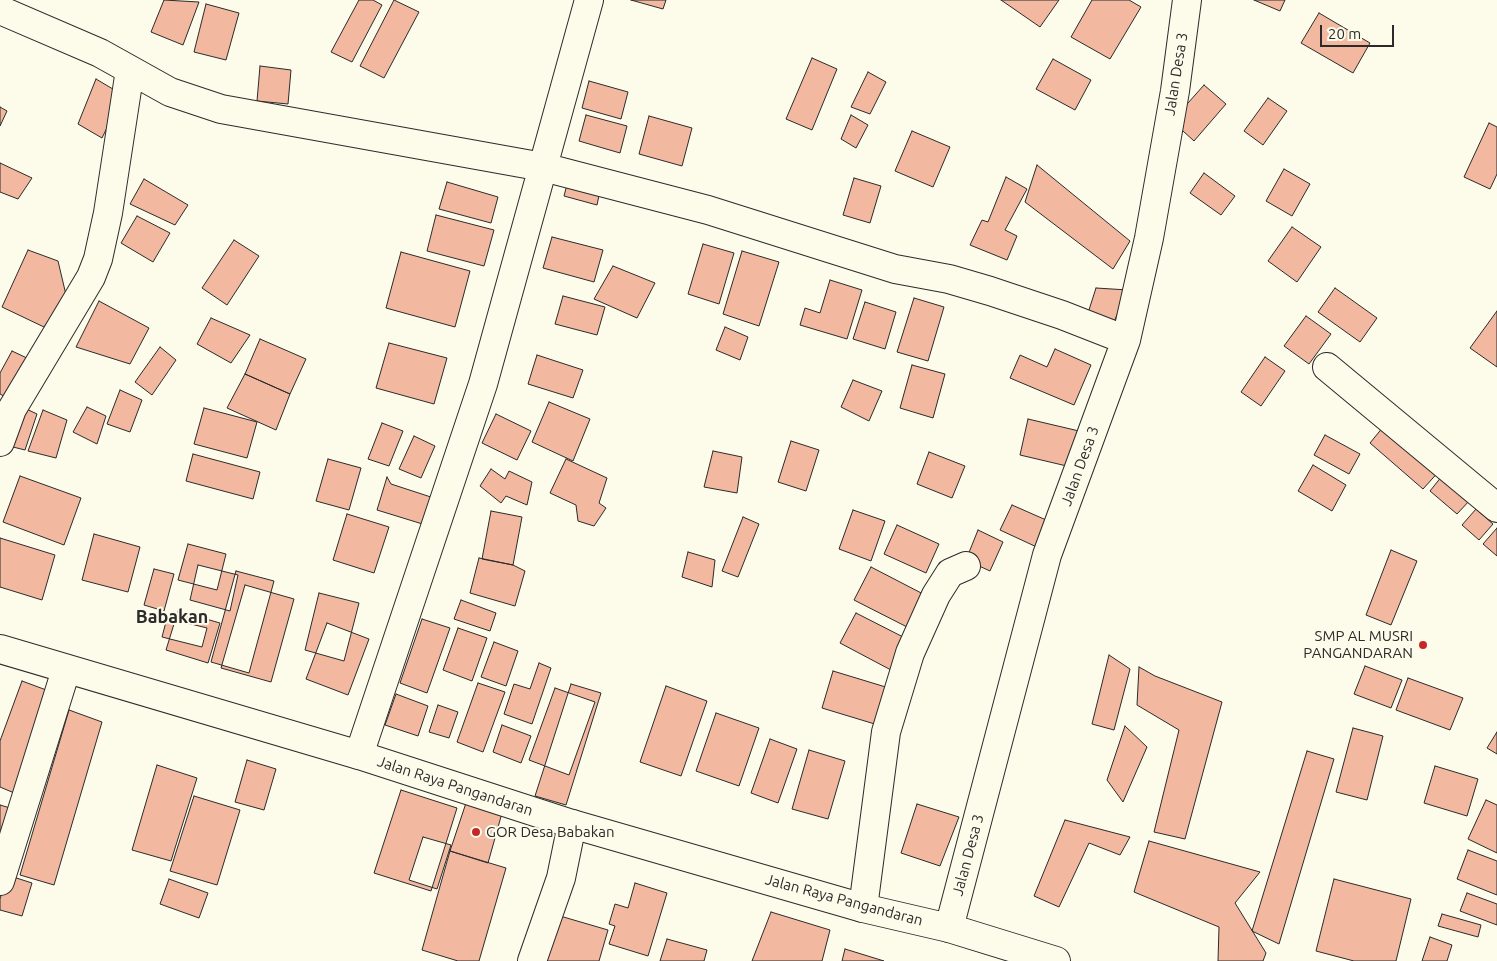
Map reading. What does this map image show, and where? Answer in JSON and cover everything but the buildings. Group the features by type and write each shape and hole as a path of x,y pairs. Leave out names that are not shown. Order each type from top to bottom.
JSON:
{"main road":[{"path":"359,755 483,384 589,0"},
{"name":"Jalan Desa 3","path":"949,928 1047,555 1126,340 1149,238 1159,168 1175,91 1187,0"},
{"path":"0,10 100,52 170,92 222,109 543,167 708,210 895,269 949,279 990,291 1062,315 1126,340"},
{"path":"0,442 12,409 91,277 98,260 108,213 130,70"},
{"path":"1327,367 1497,508"},
{"path":"863,908 889,723 910,653 936,595 950,573 966,566"},
{"name":"Jalan Raya Pangandaran","path":"0,649 359,755 572,824 863,908 949,928 1056,961"},
{"path":"0,881 66,670"},
{"path":"532,961 561,878 572,824"}],"place":[{"name":"SMP AL MUSRI PANGANDARAN","path":"1423,645"},
{"name":"GOR Desa Babakan","path":"476,832"}],"district":[{"name":"Babakan","path":"172,617"}]}
